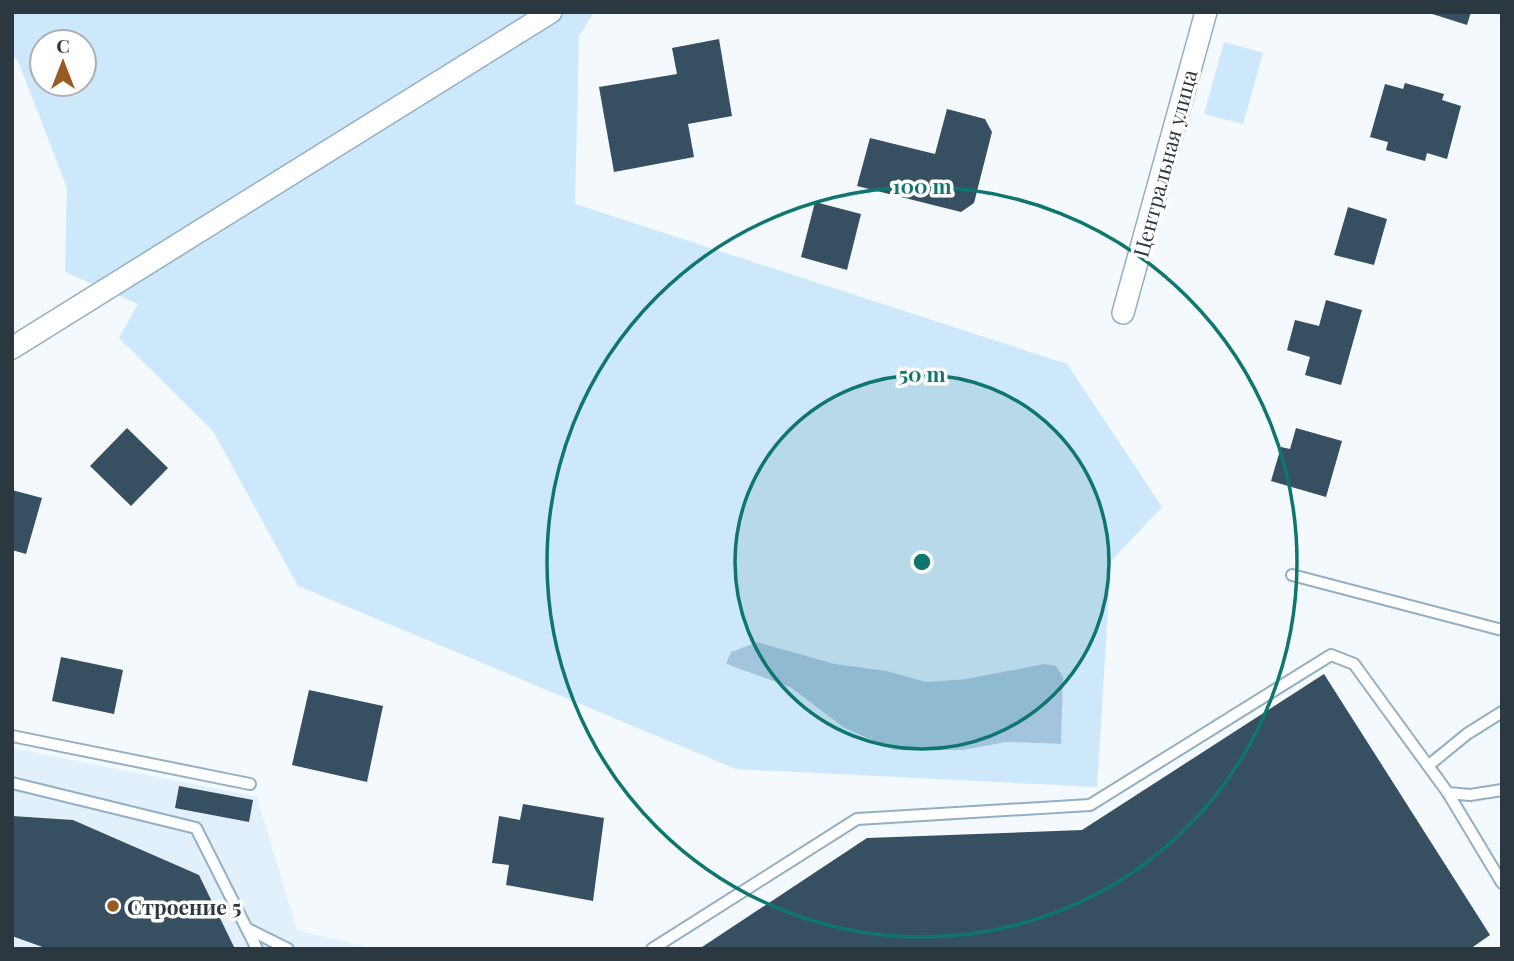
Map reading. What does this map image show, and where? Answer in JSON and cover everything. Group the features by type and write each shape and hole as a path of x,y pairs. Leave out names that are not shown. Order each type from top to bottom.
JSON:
{"street":[{"path":"12,348 551,12"},
{"name":"Центральная улица","path":"1123,313 1206,12"}],"lane":[{"path":"1292,575 1502,630"},
{"path":"652,949 857,819 1090,805 1331,655 1354,664 1448,793 1502,883"},
{"path":"1429,765 1467,734 1502,712"},
{"path":"12,736 250,784"},
{"path":"12,783 196,828 257,949"},
{"path":"1448,793 1471,794 1502,790"},
{"path":"248,929 288,949"}],"shaded area":[{"path":"12,12 594,12 579,36 575,204 1067,364 1162,507 1111,561 1097,787 736,769 298,586 213,431 119,338 138,304 65,272 67,188 32,98 98,98 98,28 28,28 28,87 18,61 12,56","holes":["757,642 835,664 887,671 926,682 966,679 1044,664 1056,666 1063,677 1060,744 1007,742 963,750 843,727 790,687 726,664 731,652"]},
{"path":"1224,42 1263,53 1243,124 1204,114"},
{"path":"757,642 835,664 887,671 926,682 966,679 1044,664 1056,666 1063,677 1061,744 1007,742 963,750 894,750 843,727 790,687 726,664 731,652"},
{"path":"12,748 257,797 297,930 374,949 12,949"}],"building":[{"path":"1426,12 1471,12 1467,25"},
{"path":"719,39 732,116 688,124 694,157 614,172 599,87 677,74 672,48"},
{"path":"1405,83 1444,94 1442,100 1461,106 1447,159 1427,153 1425,161 1386,150 1388,142 1370,137 1385,84 1403,89"},
{"path":"947,109 985,119 992,132 974,203 961,212 857,186 870,138 935,154"},
{"path":"815,202 861,214 847,270 801,257"},
{"path":"1348,207 1387,219 1374,265 1334,255"},
{"path":"1326,300 1362,310 1341,385 1305,375 1310,357 1287,350 1295,320 1319,326"},
{"path":"127,428 168,468 131,506 90,466"},
{"path":"1296,428 1342,441 1326,497 1271,481 1281,447 1290,449"},
{"path":"12,490 42,498 26,554 12,550"},
{"path":"61,657 123,670 114,714 52,701"},
{"path":"1324,674 1490,935 1470,949 699,949 867,838 1082,830"},
{"path":"309,690 383,706 367,782 292,765"},
{"path":"179,786 253,800 249,822 175,808"},
{"path":"523,804 604,818 593,901 506,885 509,865 492,863 499,816 520,820"},
{"name":"Строение 5","path":"12,816 73,820 199,875 235,949 48,949 12,936"}],"place":[{"name":"Строение 5","path":"113,906"}]}
